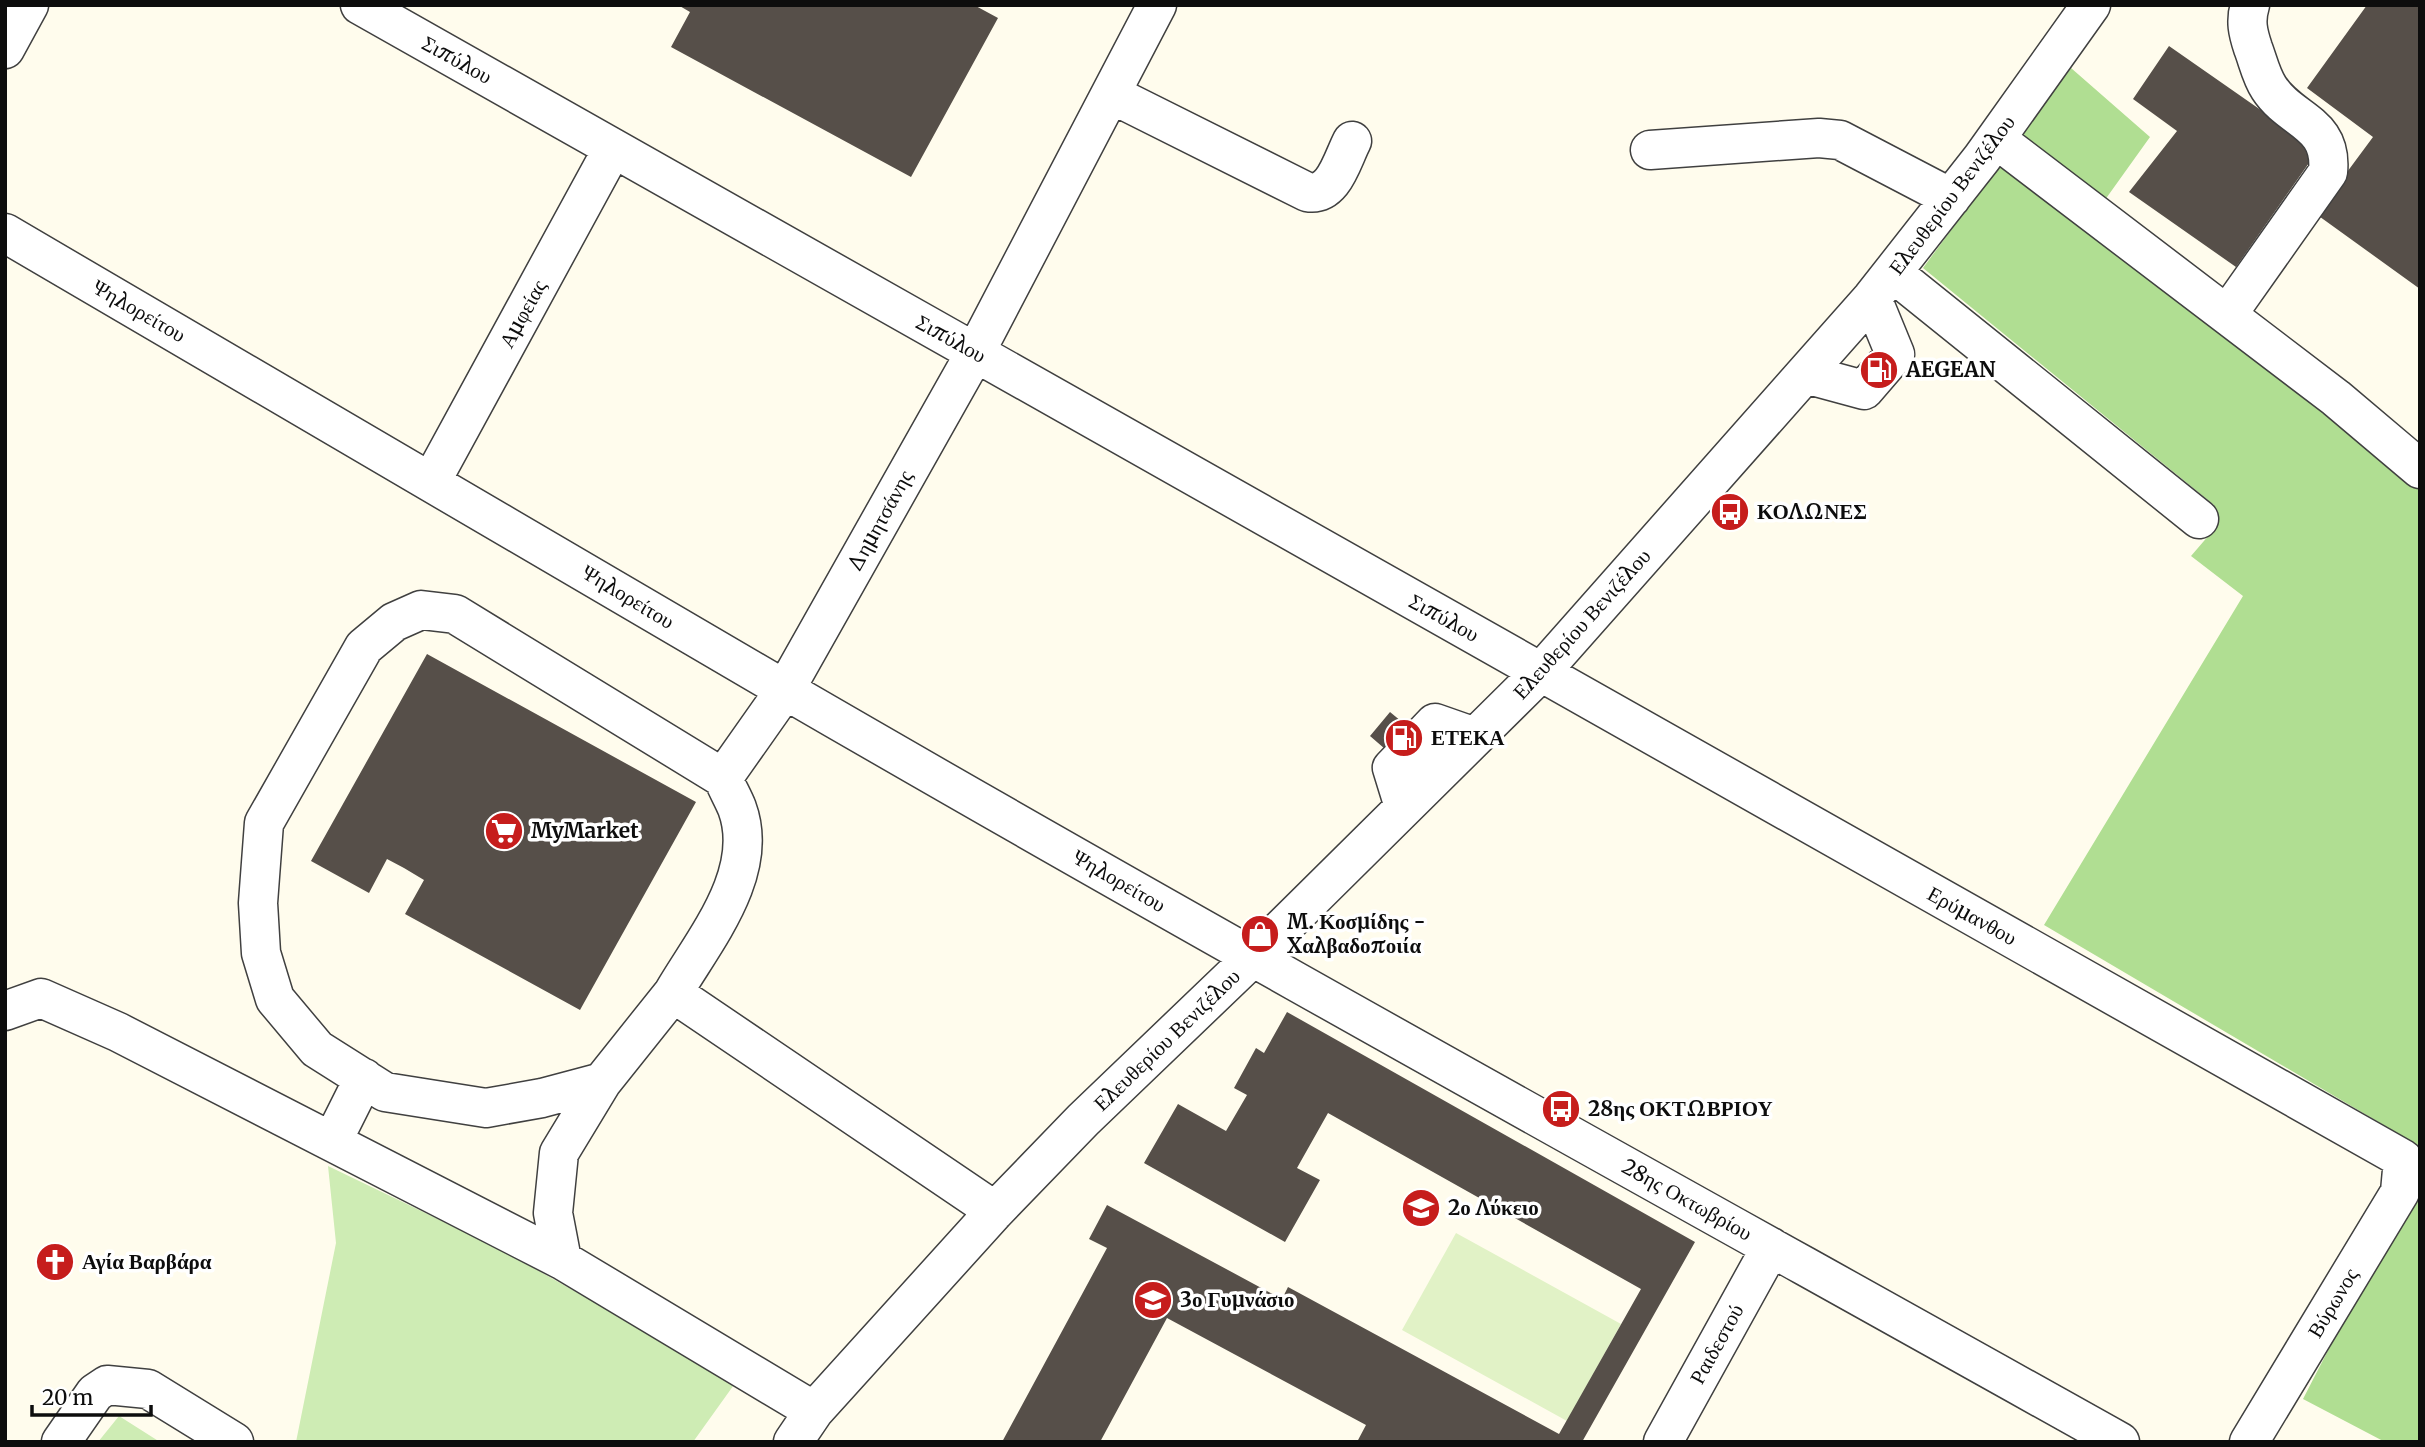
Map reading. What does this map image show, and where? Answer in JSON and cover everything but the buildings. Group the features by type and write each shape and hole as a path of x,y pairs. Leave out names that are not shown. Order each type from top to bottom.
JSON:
{"street":[{"path":"5,49 29,5"},
{"name":"Σιπύλου","path":"360,5 1541,672"},
{"name":"Δημητσάνης","path":"723,778 785,690 975,352 1157,5"},
{"name":"Ελευθερίου Βενιζέλου","path":"803,1426 995,1211 1083,1120 1253,957 1541,672 1883,286 1996,139 2091,5"},
{"path":"2227,315 2328,172 2329,159 2327,146 2318,132 2270,90 2263,78 2247,30 2250,5"},
{"path":"1111,94 1315,193 1330,186 1352,141"},
{"path":"1650,150 1819,138 1839,140 1951,198"},
{"path":"1996,139 2336,398 2420,469"},
{"name":"Αμφείας","path":"432,480 614,148"},
{"name":"Ψηλορείτου","path":"5,233 432,480 785,690 1253,957"},
{"path":"1805,374 1864,390 1895,354 1883,286"},
{"path":"1883,286 2200,519"},
{"path":"562,1260 553,1213 559,1153 602,1082 673,993 735,886 742,846 738,810 723,778 455,614 421,610 394,622 364,647 264,823 258,904 261,953 275,999 317,1049 385,1091 486,1108 542,1098 602,1082"},
{"name":"Ερύμανθου","path":"1541,672 2403,1159"},
{"name":"28ης Οκτωβρίου","path":"1253,957 2120,1442"},
{"path":"673,993 995,1211"},
{"path":"5,1011 41,998 118,1032 562,1260 803,1426"},
{"path":"332,1142 363,1078"},
{"name":"Βύρωνος","path":"2249,1442 2400,1192 2403,1159"},
{"name":"Ραιδεστού","path":"1663,1442 1771,1247"},
{"path":"61,1442 95,1393 107,1385 148,1389 234,1442"}],"green space":[{"path":"2071,68 2150,137 2087,225 2420,485 2420,1161 2414,1143 2044,925 2243,596 2191,556 2216,527 2214,505 1923,268"},
{"path":"328,1166 498,1248 736,1382 693,1442 296,1442 336,1243"},
{"path":"2420,1172 2420,1442 2385,1442 2303,1399"},
{"path":"1456,1233 1621,1324 1567,1421 1402,1330"},
{"path":"119,1416 160,1442 98,1442"}],"place":[{"name":"AEGEAN","path":"1879,370"},
{"name":"ΚΟΛΩΝΕΣ","path":"1730,512"},
{"name":"ΕΤΕΚΑ","path":"1404,738"},
{"name":"MyMarket","path":"504,831"},
{"name":"Μ. Κοσμίδης - Χαλβαδοποιία","path":"1260,934"},
{"name":"28ης ΟΚΤΩΒΡΙΟΥ","path":"1561,1109"},
{"name":"2ο Λύκειο","path":"1421,1208"},
{"name":"Αγία Βαρβάρα","path":"55,1262"},
{"name":"3ο Γυμνάσιο","path":"1153,1300"}]}
